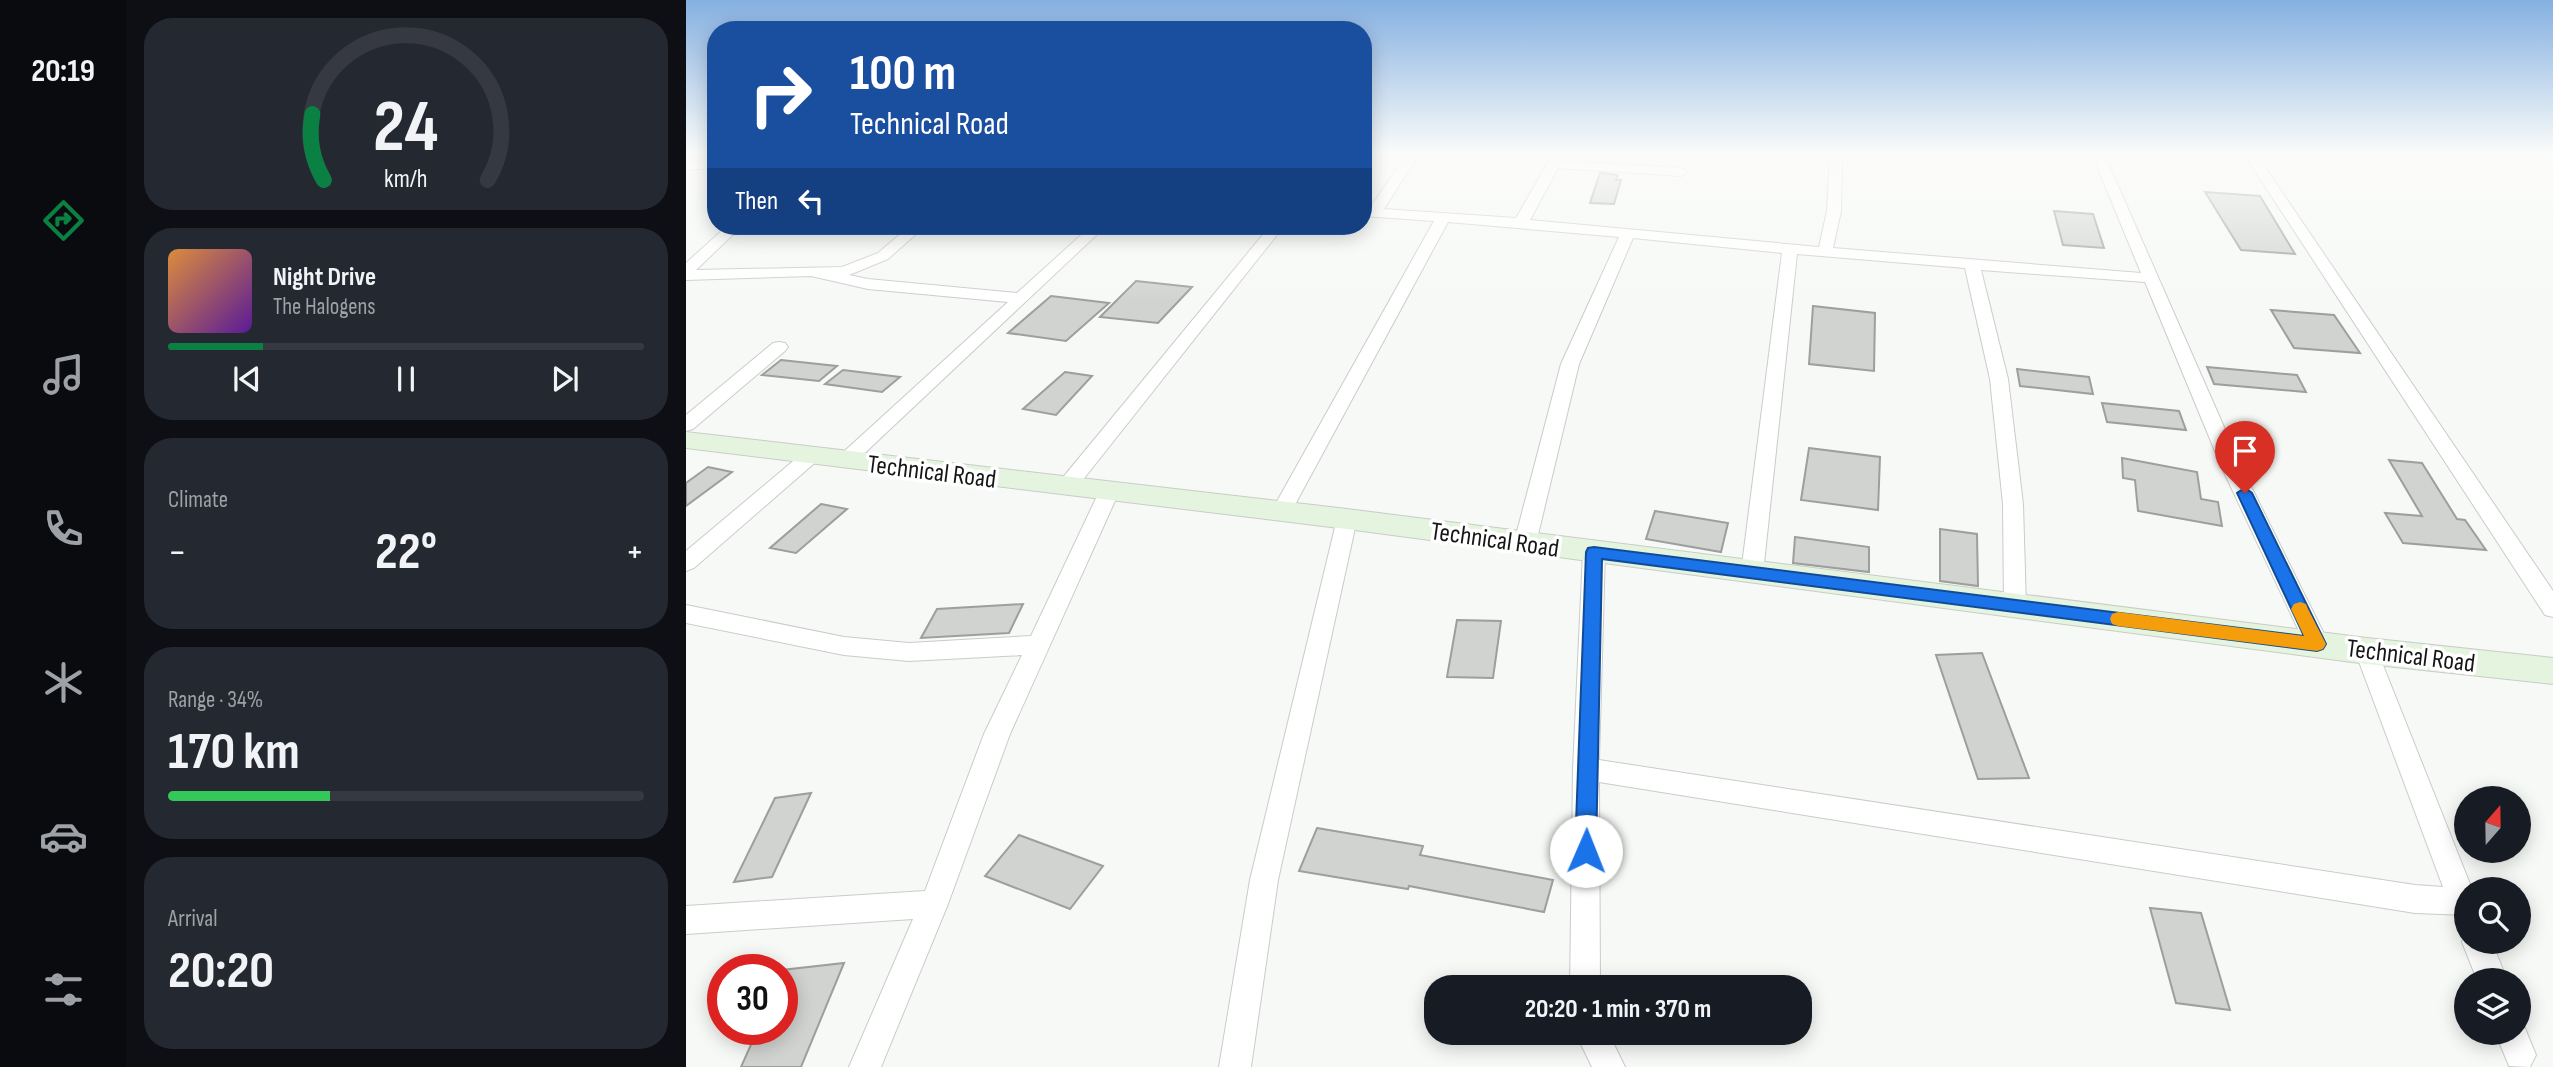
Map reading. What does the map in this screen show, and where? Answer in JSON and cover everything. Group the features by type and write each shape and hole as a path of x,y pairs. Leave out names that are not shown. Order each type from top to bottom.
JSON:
{"street":[{"path":"1521,223 1532,204"},
{"path":"1825,252 1834,204"},
{"path":"2120,204 2232,468 2317,644"},
{"path":"2283,204 2553,610"},
{"path":"1372,213 1521,223 1972,265 2152,278"},
{"path":"1281,512 1443,218"},
{"path":"686,273 726,235"},
{"path":"827,274 868,266 910,235"},
{"path":"845,461 1089,235"},
{"path":"1067,486 1270,235"},
{"path":"1525,542 1570,364 1628,235"},
{"path":"1752,573 1790,248"},
{"path":"1972,265 1999,379 2013,504 2015,606"},
{"path":"686,273 811,271 868,284 1021,298"},
{"path":"686,425 779,347"},
{"name":"Technical Road","path":"686,440 1347,519 2367,651 2553,671"},
{"path":"686,563 811,456"},
{"path":"865,1067 934,904 997,734 1109,492"},
{"path":"1235,1067 1264,880 1347,519"},
{"path":"686,541 708,544"},
{"path":"1585,975 1586,769 1594,552"},
{"path":"686,614 844,646 909,652 1038,645"},
{"path":"2367,651 2454,880"},
{"path":"1586,769 2454,905"},
{"path":"686,920 934,904"},
{"path":"1598,1045 1609,1067"}],"building":[{"path":"2212,204 2265,204 2295,254 2241,250"},
{"path":"2054,211 2093,214 2104,248 2063,245"},
{"path":"1136,281 1192,287 1158,323 1100,317"},
{"path":"1051,296 1109,303 1066,341 1008,333"},
{"path":"1813,306 1875,313 1874,371 1809,364"},
{"path":"2271,310 2334,315 2360,353 2294,348"},
{"path":"781,360 837,366 819,381 762,375"},
{"path":"2207,367 2297,375 2306,392 2214,384"},
{"path":"2017,369 2089,377 2093,394 2020,386"},
{"path":"843,370 900,377 882,392 825,384"},
{"path":"1065,372 1092,376 1056,415 1023,409"},
{"path":"2102,403 2179,411 2186,430 2107,422"},
{"path":"1809,448 1880,457 1878,510 1801,500"},
{"path":"2122,458 2197,472 2201,499 2218,502 2222,526 2138,511 2135,480 2123,478"},
{"path":"2389,460 2422,463 2457,519 2465,520 2486,550 2403,543 2385,513 2422,516"},
{"path":"708,467 732,472 686,506 686,483"},
{"path":"821,504 847,509 796,553 770,548"},
{"path":"1655,511 1728,523 1721,552 1646,539"},
{"path":"1940,529 1977,534 1978,586 1940,581"},
{"path":"1795,537 1869,547 1869,572 1793,563"},
{"path":"1023,604 1009,633 921,638 937,609"},
{"path":"1457,620 1501,621 1493,678 1447,677"},
{"path":"1982,653 2029,778 1978,779 1936,655"},
{"path":"811,793 772,877 734,882 775,798"},
{"path":"1317,828 1423,846 1420,855 1553,880 1544,912 1409,886 1408,889 1299,871"},
{"path":"1019,835 1103,866 1070,909 985,876"},
{"path":"2150,908 2201,913 2230,1010 2176,1003"},
{"path":"844,963 801,1067 741,1067 751,1045 798,1045 798,968"}],"slow traffic":[{"path":"2118,619 2317,644 2300,609"}],"route":[{"path":"1586,851 1586,769 1594,552 2317,644 2245,493"}]}
